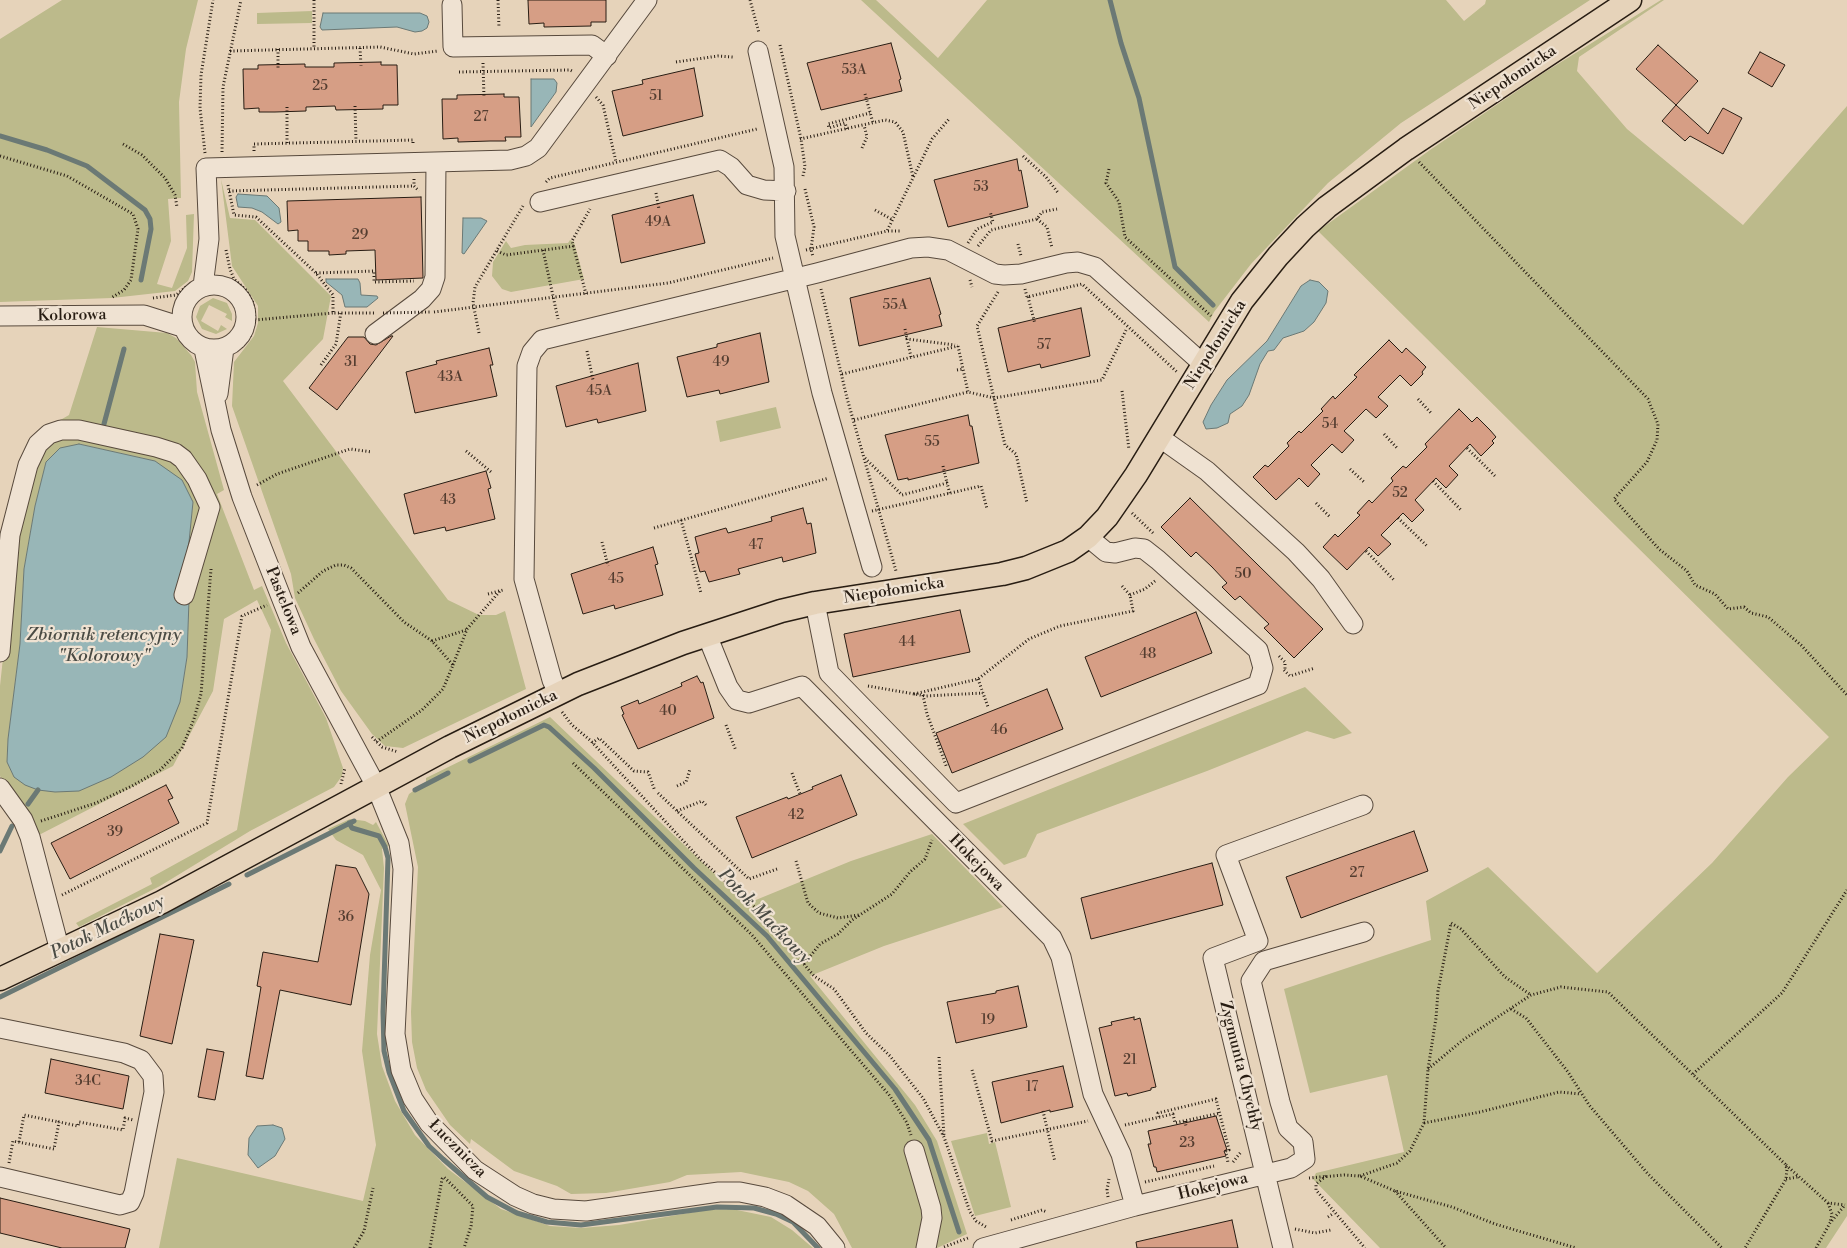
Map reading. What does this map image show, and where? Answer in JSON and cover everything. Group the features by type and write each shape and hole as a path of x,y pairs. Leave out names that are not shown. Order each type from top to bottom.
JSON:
{"main road":[{"name":"Niepołomicka","path":"0,979 231,866 376,786 556,703 646,657 746,621 815,603 1018,570 1048,560 1088,537 1107,517 1159,437 1198,360 1278,256 1305,227 1327,207 1406,149 1630,0"}],"street":[{"path":"203,286 215,168 510,160 526,156 538,148 647,0"},
{"path":"452,5 453,47 592,45 607,56"},
{"path":"759,46 780,144 786,191 785,236 822,393 872,567"},
{"path":"533,201 720,160 748,185 764,190 786,191"},
{"path":"375,334 431,289 435,277 436,162"},
{"path":"209,239 226,287"},
{"path":"556,703 552,680 524,579 527,366 532,352 542,340 919,247 948,250 995,274 1021,274 1078,262 1095,267 1198,360"},
{"path":"203,286 226,287 242,301 246,311 246,322 232,348 204,348 187,336 182,327 181,315 184,302 192,293 203,286"},
{"name":"Kolorowa","path":"0,316 144,315 184,302"},
{"name":"Kolorowa","path":"144,315 182,327"},
{"name":"Pastelowa","path":"204,348 220,430 246,493 301,646 376,786"},
{"name":"Pastelowa","path":"216,405 232,348"},
{"path":"0,652 10,535 28,465 38,444 49,434 61,430 80,430 175,453 183,459 197,479 210,507 184,595"},
{"path":"1159,437 1207,471 1296,552 1321,579 1353,624"},
{"path":"210,507 246,493"},
{"path":"815,603 829,673 956,803 1258,685 1264,668 1258,650 1167,568 1144,549 1135,548 1115,553 1106,552 1088,537"},
{"name":"Hokejowa","path":"707,635 728,687 737,700 749,703 802,686 1052,938 1061,957 1093,1094 1128,1174 1135,1206"},
{"name":"Łucznicza","path":"376,786 399,843 403,869 395,1010 398,1055 414,1099 429,1123 445,1141 490,1181 533,1204 553,1209 586,1211 718,1192 740,1192 765,1197 786,1205 817,1226 835,1248"},
{"path":"0,788 23,820 60,951"},
{"name":"Zygmunta Chychły","path":"1283,1248 1267,1174 1213,958 1258,941 1226,855 1363,804"},
{"path":"1297,1174 1305,1159 1303,1142 1288,1128 1251,981 1264,961 1364,932"},
{"path":"0,1028 124,1053 141,1060 153,1076 154,1092 134,1193 130,1202 120,1205 3,1177"},
{"path":"914,1150 931,1208 932,1218 926,1248"},
{"name":"Hokejowa","path":"982,1248 1135,1206 1267,1174 1297,1174"}],"path":[{"path":"213,0 201,75 200,108 215,168 229,191 234,215 256,217 316,273 333,295 333,312"},
{"path":"215,168 222,146 223,87 241,0"},
{"path":"314,0 314,49"},
{"path":"498,0 499,46"},
{"path":"750,0 759,46"},
{"path":"230,51 380,47 421,54 453,47"},
{"path":"360,48 361,66"},
{"path":"278,50 278,68"},
{"path":"676,62 718,56 732,58"},
{"path":"459,72 570,70 584,72 590,77"},
{"path":"483,71 484,98"},
{"path":"865,94 873,123"},
{"path":"603,105 616,162"},
{"path":"356,106 356,141"},
{"path":"287,108 287,143"},
{"path":"847,129 845,123 829,128 828,124 870,113"},
{"path":"887,231 932,139 949,119"},
{"path":"780,144 884,120 895,122 903,132 913,177"},
{"path":"862,148 867,137 864,125"},
{"path":"544,184 550,178 755,129"},
{"path":"267,143 413,140 413,163"},
{"path":"122,144 142,155 164,178 175,195 178,207"},
{"path":"1406,149 1648,399 1658,424 1657,440 1647,462 1614,499 1659,549 1687,571 1695,585 1715,594 1728,609 1744,607 1751,613 1768,617 1801,645 1847,694"},
{"path":"0,156 67,176 133,214 138,229 131,280 124,290 112,296 110,302"},
{"path":"1023,156 1046,177 1059,194"},
{"path":"1108,169 1106,183 1119,202 1125,237 1224,328"},
{"path":"229,191 414,186"},
{"path":"655,192 659,209"},
{"path":"479,334 474,308 475,288 497,250 533,201"},
{"path":"975,249 987,234 995,229 1037,219 1042,212 1057,209"},
{"path":"875,210 893,220"},
{"path":"990,211 995,229"},
{"path":"1037,219 1047,227 1056,266"},
{"path":"964,249 977,229 993,222"},
{"path":"255,320 333,312 431,312 668,283 887,231 904,232"},
{"path":"497,250 506,255 543,250 573,243 586,294"},
{"path":"226,249 234,279 246,290 253,303 255,320 250,336 232,348"},
{"path":"543,250 556,311"},
{"path":"316,273 374,271 374,282 423,281"},
{"path":"1028,297 1082,284 1181,377 1198,360"},
{"path":"1024,285 1035,324"},
{"path":"1006,290 997,292 977,326 1005,445 1016,454 1027,503"},
{"path":"821,292 898,578"},
{"path":"321,365 336,344 341,312"},
{"path":"854,420 968,392 994,398 1102,380 1128,328"},
{"path":"905,329 911,357"},
{"path":"907,339 958,346"},
{"path":"958,346 968,392"},
{"path":"842,374 958,346"},
{"path":"587,351 594,380"},
{"path":"957,370 962,369"},
{"path":"1122,391 1129,452"},
{"path":"1418,399 1431,413"},
{"path":"1384,434 1397,448"},
{"path":"1467,448 1496,477"},
{"path":"246,493 277,474 350,449 372,452"},
{"path":"466,451 491,472"},
{"path":"864,457 902,494 947,483"},
{"path":"944,466 950,494"},
{"path":"1350,469 1364,482"},
{"path":"654,528 845,473"},
{"path":"1433,481 1462,511"},
{"path":"858,516 981,486 987,509"},
{"path":"1316,503 1330,517"},
{"path":"1398,518 1427,546"},
{"path":"680,520 701,593"},
{"path":"1142,530 1145,525"},
{"path":"602,542 608,566"},
{"path":"1366,551 1394,580"},
{"path":"23,820 44,821 96,804 160,770 182,748 194,719 201,694 212,564"},
{"path":"293,598 323,571 336,565 344,565 351,568 404,622 432,641 453,665"},
{"path":"1130,596 1145,589 1167,568"},
{"path":"914,694 978,679 1029,639 1060,626 1133,611 1130,596 1122,586"},
{"path":"376,742 410,720 443,689 467,629 502,590 488,594"},
{"path":"47,902 207,823 242,616 272,603"},
{"path":"432,641 467,629"},
{"path":"1284,670 1285,662"},
{"path":"1264,668 1284,670 1290,676 1315,668"},
{"path":"978,679 988,707"},
{"path":"859,685 923,695 983,693"},
{"path":"923,695 927,714 960,802"},
{"path":"556,703 572,725 592,743 701,860 719,878 759,911 814,976 834,989 861,1026 890,1056 923,1098 944,1138 970,1212 976,1221 986,1228"},
{"path":"726,725 736,751"},
{"path":"369,734 376,742 395,752 402,752"},
{"path":"592,743 599,738 634,771 648,772 657,792 749,879 778,869"},
{"path":"573,763 752,935 790,977 890,1096 907,1123 915,1146 914,1150"},
{"path":"677,786 686,782 690,770"},
{"path":"792,772 800,794"},
{"path":"677,811 702,801 707,806"},
{"path":"804,964 820,944 838,934 860,914 892,894 910,872 925,859 934,833"},
{"path":"796,861 808,903 819,912 838,918 860,914"},
{"path":"1693,1074 1782,993 1806,958 1847,890"},
{"path":"1297,1174 1360,1176 1397,1163 1410,1151 1424,1124 1428,1070 1438,991 1451,923 1461,929 1505,977 1531,995"},
{"path":"1428,1070 1463,1040 1531,995 1561,988 1608,992 1785,1164 1828,1203 1832,1214 1830,1223"},
{"path":"1511,1009 1526,1018 1582,1094 1648,1174 1722,1248"},
{"path":"939,1057 944,1138"},
{"path":"972,1070 992,1141 1047,1131 1092,1120 1098,1131 1173,1114 1175,1123 1220,1113"},
{"path":"1424,1124 1560,1092 1582,1094"},
{"path":"1159,1117 1158,1114 1216,1099 1229,1150 1226,1151 1228,1163"},
{"path":"19,1142 24,1115 78,1126 79,1122 123,1130 125,1118 134,1120 136,1111"},
{"path":"1043,1111 1055,1162"},
{"path":"1185,1121 1186,1126"},
{"path":"3,1177 13,1141 54,1149 59,1122"},
{"path":"1149,1181 1235,1162 1244,1148"},
{"path":"1745,1248 1786,1179 1787,1169 1785,1164"},
{"path":"1327,1176 1314,1186 1320,1197 1365,1248"},
{"path":"1360,1176 1395,1190 1452,1207 1495,1224 1576,1248"},
{"path":"1786,1179 1799,1177"},
{"path":"430,1248 442,1179 448,1178 473,1206 472,1226 464,1248"},
{"path":"354,1248 364,1231 373,1188"},
{"path":"1395,1190 1446,1248"},
{"path":"1828,1203 1846,1205"},
{"path":"1816,1248 1830,1223 1846,1205"},
{"path":"1328,1217 1334,1213"},
{"path":"1292,1228 1315,1233 1331,1230"}],"shaded area":[{"path":"62,0 198,0 186,49 179,102 181,198 168,199 171,241 157,284 172,288 187,248 186,215 194,214 192,272 188,281 175,291 112,298 0,302 0,39"},
{"path":"861,0 876,0 938,58 987,0 1446,0 1464,21 1485,4 1486,0 1590,0 1401,123 1328,183 1251,264 1214,312 1209,322"},
{"path":"1661,0 1664,0 1579,57 1577,71 1627,129 1743,225 1847,106 1847,1216 1826,1248 1380,1248 1313,1179 1316,1173 1404,1152 1387,1075 1310,1093 1284,989 1431,940 1426,901 1488,867 1597,973 1712,863 1788,777 1829,737 1318,231 1430,150 1545,72"},
{"path":"312,11 312,23 257,24 257,13"},
{"path":"221,179 230,218 255,220 331,296 323,339 283,381 448,600 479,615 496,615 505,611 526,689 403,748 385,746 372,734 341,691 314,639 295,598 291,574 232,406 234,362 254,336 258,323 258,306 232,266"},
{"path":"570,240 574,242 584,279 511,292 502,289 492,276 493,262 506,241 511,248 525,245 568,243"},
{"path":"213,298 227,303 232,314 232,321 225,317 227,314 209,305 201,321 218,331 221,325 227,329 216,334 202,329 196,317 200,306"},
{"path":"97,327 167,333 176,338 191,355 195,362 197,392 224,490 217,494 254,590 262,586 286,643 326,718 343,768 342,776 334,787 250,831 160,886 79,927 76,923 152,884 150,878 237,830 271,630 257,600 224,619 213,691 173,766 37,836 0,776 0,686 7,620 1,538 50,426 69,415","holes":["79,444 155,461 193,502 189,542 179,592 189,600 187,657 180,702 14,777 7,762 8,739 20,644 24,569 35,506 46,462"]},
{"path":"776,407 781,428 720,442 716,421"},
{"path":"1305,687 1352,733 1334,739 1307,731 1207,771 1037,834 1026,857 1004,865 963,824"},
{"path":"550,717 746,904 851,861 932,834 1003,907 884,946 810,976 915,1105 937,1141 967,1234 937,1248 852,1248 834,1214 808,1191 789,1182 741,1172 687,1175 670,1182 606,1193 571,1194 557,1186 514,1171 471,1139 470,1144 450,1125 426,1090 417,1068 412,1042 411,1012 418,867 405,804 409,794 426,782 426,778"},
{"path":"350,819 365,821 373,825 376,822 389,846 382,849 384,868 377,1034 382,1066 395,1101 415,1135 448,1169 501,1209 550,1226 581,1228 619,1225 706,1210 732,1209 771,1217 792,1230 813,1248 159,1248 177,1158 363,1201 376,1145 362,1051 370,955 381,890 363,855 336,840 328,829"},
{"path":"987,1133 989,1144 995,1142 1011,1207 975,1216 951,1141"}],"water":[{"path":"323,13 420,13 427,16 429,22 427,28 415,32 397,27 322,30 320,27"},
{"path":"531,79 554,79 557,83 556,92 531,127"},
{"path":"238,194 267,196 279,208 281,222 278,224 262,212 252,208 238,207 236,197"},
{"path":"463,218 481,218 487,221 464,254 462,253"},
{"path":"326,279 358,279 361,295 377,296 378,298 367,307 345,307 342,295 326,282"},
{"path":"1310,280 1319,282 1328,291 1326,303 1314,322 1304,331 1283,338 1274,350 1268,351 1260,364 1249,395 1242,406 1230,414 1228,423 1217,428 1206,429 1203,422 1227,380 1267,341 1301,286"},
{"name":"Zbiornik retencyjny \"Kolorowy\"","path":"79,444 155,461 182,480 193,502 189,542 179,592 189,600 187,657 180,702 166,737 143,757 111,777 79,791 55,792 38,790 25,785 14,777 7,762 8,739 20,644 24,569 35,506 46,462 60,448"},
{"path":"273,1125 282,1128 285,1139 275,1156 258,1168 248,1155 249,1138 257,1126"}],"building":[{"path":"528,0 606,0 606,22 591,22 591,26 544,27 544,23 529,24"},
{"path":"891,43 901,79 899,80 902,91 821,110 807,63"},
{"path":"1658,45 1698,81 1676,105 1636,69"},
{"path":"1760,52 1785,65 1772,87 1748,73"},
{"path":"381,62 381,65 397,65 398,105 383,105 383,109 336,110 335,106 306,107 306,111 275,112 259,112 259,108 244,109 243,69 258,69 258,65 305,64 305,67 334,67 334,63"},
{"path":"694,68 703,116 623,136 612,91 643,84 642,80"},
{"path":"504,94 504,97 519,97 521,137 505,137 506,141 458,142 458,138 443,139 442,99 457,99 457,95"},
{"path":"1676,105 1708,134 1723,108 1742,118 1723,154 1690,136 1685,141 1662,121"},
{"path":"1017,159 1028,207 948,227 934,180"},
{"path":"693,195 705,243 621,263 612,215"},
{"path":"421,197 423,278 376,280 375,250 346,251 346,254 329,255 329,251 308,251 308,241 298,241 298,230 288,231 287,201"},
{"path":"930,278 941,314 939,315 942,326 859,346 850,298"},
{"path":"1081,308 1090,356 1041,368 1040,364 1008,372 998,328"},
{"path":"760,333 769,382 720,394 719,390 687,397 677,357 717,347 717,344"},
{"path":"393,336 337,410 309,388 348,337 364,337 370,344 376,345"},
{"path":"1389,340 1402,353 1406,348 1426,367 1422,372 1423,374 1411,386 1400,375 1378,397 1388,406 1376,418 1366,409 1344,431 1354,440 1342,453 1332,444 1311,465 1320,474 1308,487 1299,478 1276,500 1253,477 1265,465 1268,467 1289,446 1287,443 1299,431 1301,433 1323,411 1321,409 1333,396 1335,399 1357,377 1354,375"},
{"path":"489,348 493,365 490,365 497,396 415,413 406,372 437,364 436,361"},
{"path":"638,363 646,411 598,423 597,419 566,427 556,386"},
{"path":"1459,409 1472,422 1477,417 1496,437 1492,441 1494,443 1481,456 1470,444 1449,466 1458,475 1446,488 1436,478 1415,500 1424,510 1412,522 1403,513 1381,535 1391,544 1378,556 1369,547 1347,570 1323,547 1335,534 1338,537 1360,515 1357,513 1369,500 1372,503 1393,481 1391,478 1403,466 1406,468 1427,447 1425,444"},
{"path":"968,415 979,463 908,480 908,478 898,480 885,435"},
{"path":"486,471 491,488 488,489 495,519 446,531 445,527 414,534 404,494"},
{"path":"1190,498 1323,629 1294,658 1264,628 1269,624 1240,596 1235,600 1222,587 1227,583 1212,567 1196,552 1191,557 1161,527"},
{"path":"803,508 807,524 811,523 816,553 783,562 782,557 738,569 740,574 709,582 705,571 700,572 695,554 699,553 695,537 726,528 728,533 772,521 771,517"},
{"path":"653,547 658,564 655,565 663,595 615,609 614,605 583,614 571,574"},
{"path":"960,610 970,652 853,677 844,634"},
{"path":"1196,612 1212,653 1101,697 1085,657"},
{"path":"697,676 701,683 703,682 714,718 638,749 622,715 624,714 621,707 638,700 639,704 682,686 681,683"},
{"path":"1047,689 1063,729 952,773 936,733"},
{"path":"841,775 857,815 752,858 736,817 813,789 812,787"},
{"path":"166,785 173,798 168,800 179,823 70,879 51,843"},
{"path":"1414,831 1428,871 1301,918 1286,877"},
{"path":"1212,863 1223,905 1091,939 1081,898"},
{"path":"336,865 356,868 369,894 351,1005 280,990 263,1079 246,1076 261,987 257,986 263,952 318,962"},
{"path":"160,934 194,940 172,1044 140,1036"},
{"path":"1018,986 1027,1027 956,1043 947,1002 996,993 996,991"},
{"path":"1134,1017 1134,1020 1140,1018 1156,1087 1128,1096 1127,1093 1115,1096 1099,1028 1112,1025 1111,1022"},
{"path":"207,1049 224,1052 215,1100 198,1097"},
{"path":"51,1059 129,1076 123,1109 45,1093"},
{"path":"1063,1066 1073,1107 1050,1112 1050,1110 1001,1123 992,1082"},
{"path":"1216,1116 1227,1150 1224,1151 1226,1156 1157,1172 1148,1144 1151,1144 1148,1131"},
{"path":"0,1198 130,1229 125,1248 62,1248 0,1233"},
{"path":"1232,1220 1238,1248 1137,1248 1136,1242"}],"waterway":[{"path":"1110,0 1121,43 1139,98 1175,267 1213,305"},
{"name":"Potok Maćkowy","path":"0,136 47,150 87,166 145,210 150,219 151,229 141,280"},
{"name":"Potok Maćkowy","path":"104,424 124,349"},
{"name":"Potok Maćkowy","path":"470,761 544,725 549,727 594,768 694,868 767,936 895,1089 929,1140 959,1232"},
{"name":"Potok Maćkowy","path":"415,790 448,773"},
{"name":"Potok Maćkowy","path":"28,804 38,790"},
{"name":"Potok Maćkowy","path":"247,875 354,821"},
{"path":"349,823 352,828 379,836 388,858 383,1012 384,1051 389,1072 404,1111 429,1146 443,1159 487,1197 517,1213 547,1222 581,1225 717,1207 754,1208 776,1214 793,1222 818,1248"},
{"name":"Potok Maćkowy","path":"0,851 12,826"},
{"name":"Potok Maćkowy","path":"0,997 229,884"}]}
